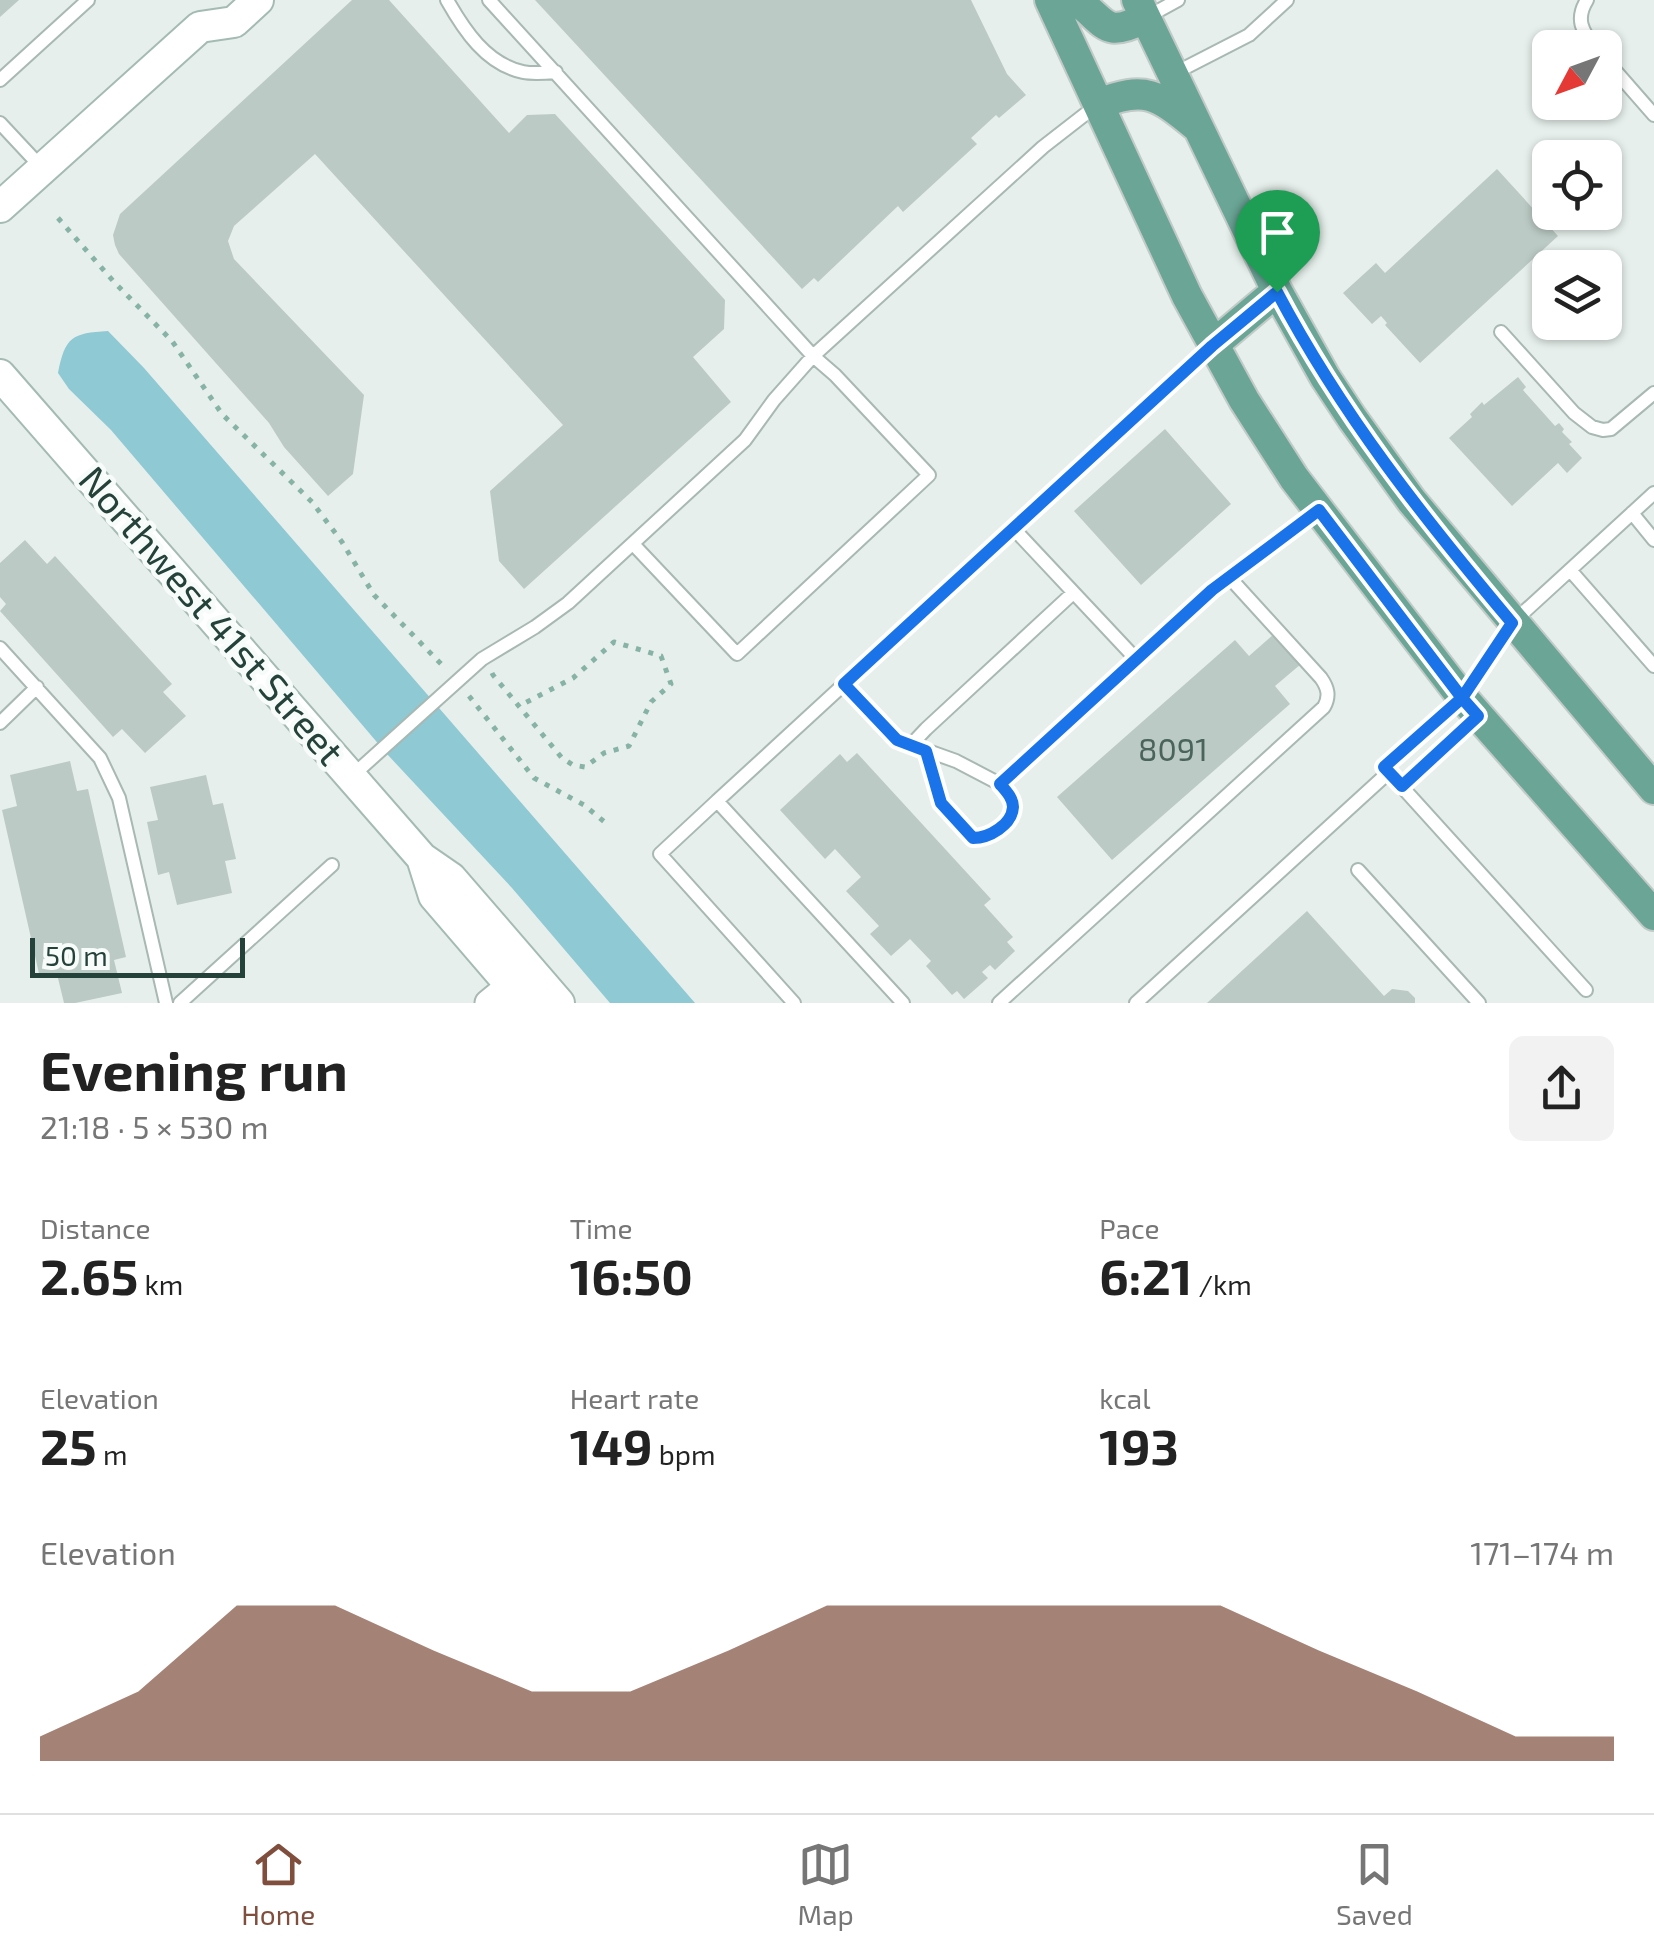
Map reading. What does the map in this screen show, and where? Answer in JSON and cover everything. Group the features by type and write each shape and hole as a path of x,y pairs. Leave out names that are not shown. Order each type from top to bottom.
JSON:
{"main road":[{"path":"1050,0 1212,346 1294,478 1470,706 1654,914"},
{"path":"1076,0 1096,19 1116,30 1124,28 1141,9 1277,292 1325,377 1410,500 1654,789"},
{"path":"1099,104 1127,93 1151,96 1197,127"},
{"path":"1212,346 1277,292"}],"street":[{"path":"0,207 202,13 234,22 258,0"},
{"name":"Northwest 41st Street","path":"0,375 359,770 422,858 434,896 508,997"},
{"name":"Northwest 41st Street","path":"422,858 452,878 559,1003"}],"lane":[{"path":"0,80 88,0"},
{"path":"447,0 460,22 500,65 525,72 556,72"},
{"path":"489,0 813,356 836,374 930,476 737,654 633,544"},
{"path":"1141,9 1178,0"},
{"path":"1172,74 1249,35 1287,0"},
{"path":"1584,30 1580,16 1588,0"},
{"path":"1622,78 1654,114"},
{"path":"359,770 492,652 568,603 744,440 813,356 1043,147 1099,104"},
{"path":"0,123 42,168"},
{"path":"1501,332 1592,428 1611,429 1654,393"},
{"path":"794,1003 660,854 1212,346"},
{"path":"1402,786 1470,706 1512,623 1654,493"},
{"path":"1000,784 1212,590 1319,510"},
{"path":"1632,513 1654,540"},
{"path":"1014,529 1136,659"},
{"path":"1570,570 1654,666"},
{"path":"999,1003 1328,699 1321,678 1230,578"},
{"path":"910,746 1073,594"},
{"path":"0,648 100,758 120,798 166,1003"},
{"path":"844,684 897,740 956,761 1000,784 1010,796 1013,808 1008,822 984,838 973,838 941,803 926,751"},
{"path":"0,723 37,688"},
{"path":"1136,1003 1386,770 1470,706"},
{"path":"1386,770 1586,990"},
{"path":"717,802 902,1003"},
{"path":"180,1003 332,865"},
{"path":"1358,870 1479,1003"}],"path":[{"path":"58,218 172,341 222,414 312,502 374,595 446,669"},
{"path":"491,670 519,706 562,758 573,766 585,767 604,752 629,746 651,702 671,684 661,656 614,642 573,678 519,706"},
{"path":"468,694 534,778 584,805 607,824"}],"water":[{"path":"108,331 695,1003 610,1003 512,888 387,754 58,373 72,339"}],"building":[{"path":"0,0 19,0 0,17"},
{"path":"352,0 389,0 509,133 527,115 555,114 725,300 724,329 693,357 731,402 524,589 499,561 490,491 563,425 315,154 234,226 228,241 234,259 364,395 353,474 328,496 115,245 113,235 120,214"},
{"path":"535,0 971,0 1007,74 1026,95 971,138 977,144 903,212 898,206 818,282 814,278 802,289"},
{"path":"1497,169 1532,207 1532,230 1553,230 1558,236 1543,250 1532,250 1532,260 1420,363 1381,316 1372,324 1343,293 1376,263 1385,273"},
{"path":"1518,377 1526,387 1523,390 1555,426 1559,423 1572,442 1569,444 1582,458 1567,473 1558,463 1512,506 1449,438 1482,402 1484,405"},
{"path":"1165,429 1231,504 1141,585 1074,511"},
{"path":"25,540 47,564 55,556 172,684 163,692 186,716 145,753 122,729 113,737 0,611 6,604 0,597 0,563"},
{"path":"1274,634 1301,664 1275,686 1290,704 1112,860 1057,797 1235,640 1249,656"},
{"path":"857,753 991,899 984,905 1013,937 1007,942 1015,951 995,970 990,965 982,972 988,978 964,999 957,991 952,995 926,966 931,961 910,939 891,956 870,934 879,926 846,891 861,877 835,849 825,859 780,810 840,754 847,762"},
{"path":"70,761 77,791 88,789 126,957 114,960 122,993 64,1003 57,974 40,978 2,810 17,806 10,775"},
{"path":"206,775 213,805 223,803 236,859 225,861 232,893 177,905 169,872 158,875 147,822 158,820 150,787"},
{"path":"1307,911 1384,996 1392,989 1408,991 1415,1003 1207,1003"}],"route":[{"path":"1277,292 1212,346 844,684 897,740 926,751 941,803 973,838 984,838 1008,822 1013,808 1010,796 1000,784 1212,590 1319,510 1462,698 1478,716 1402,786 1384,767 1462,698 1512,623 1410,500 1370,444 1325,377 1277,292"}]}
